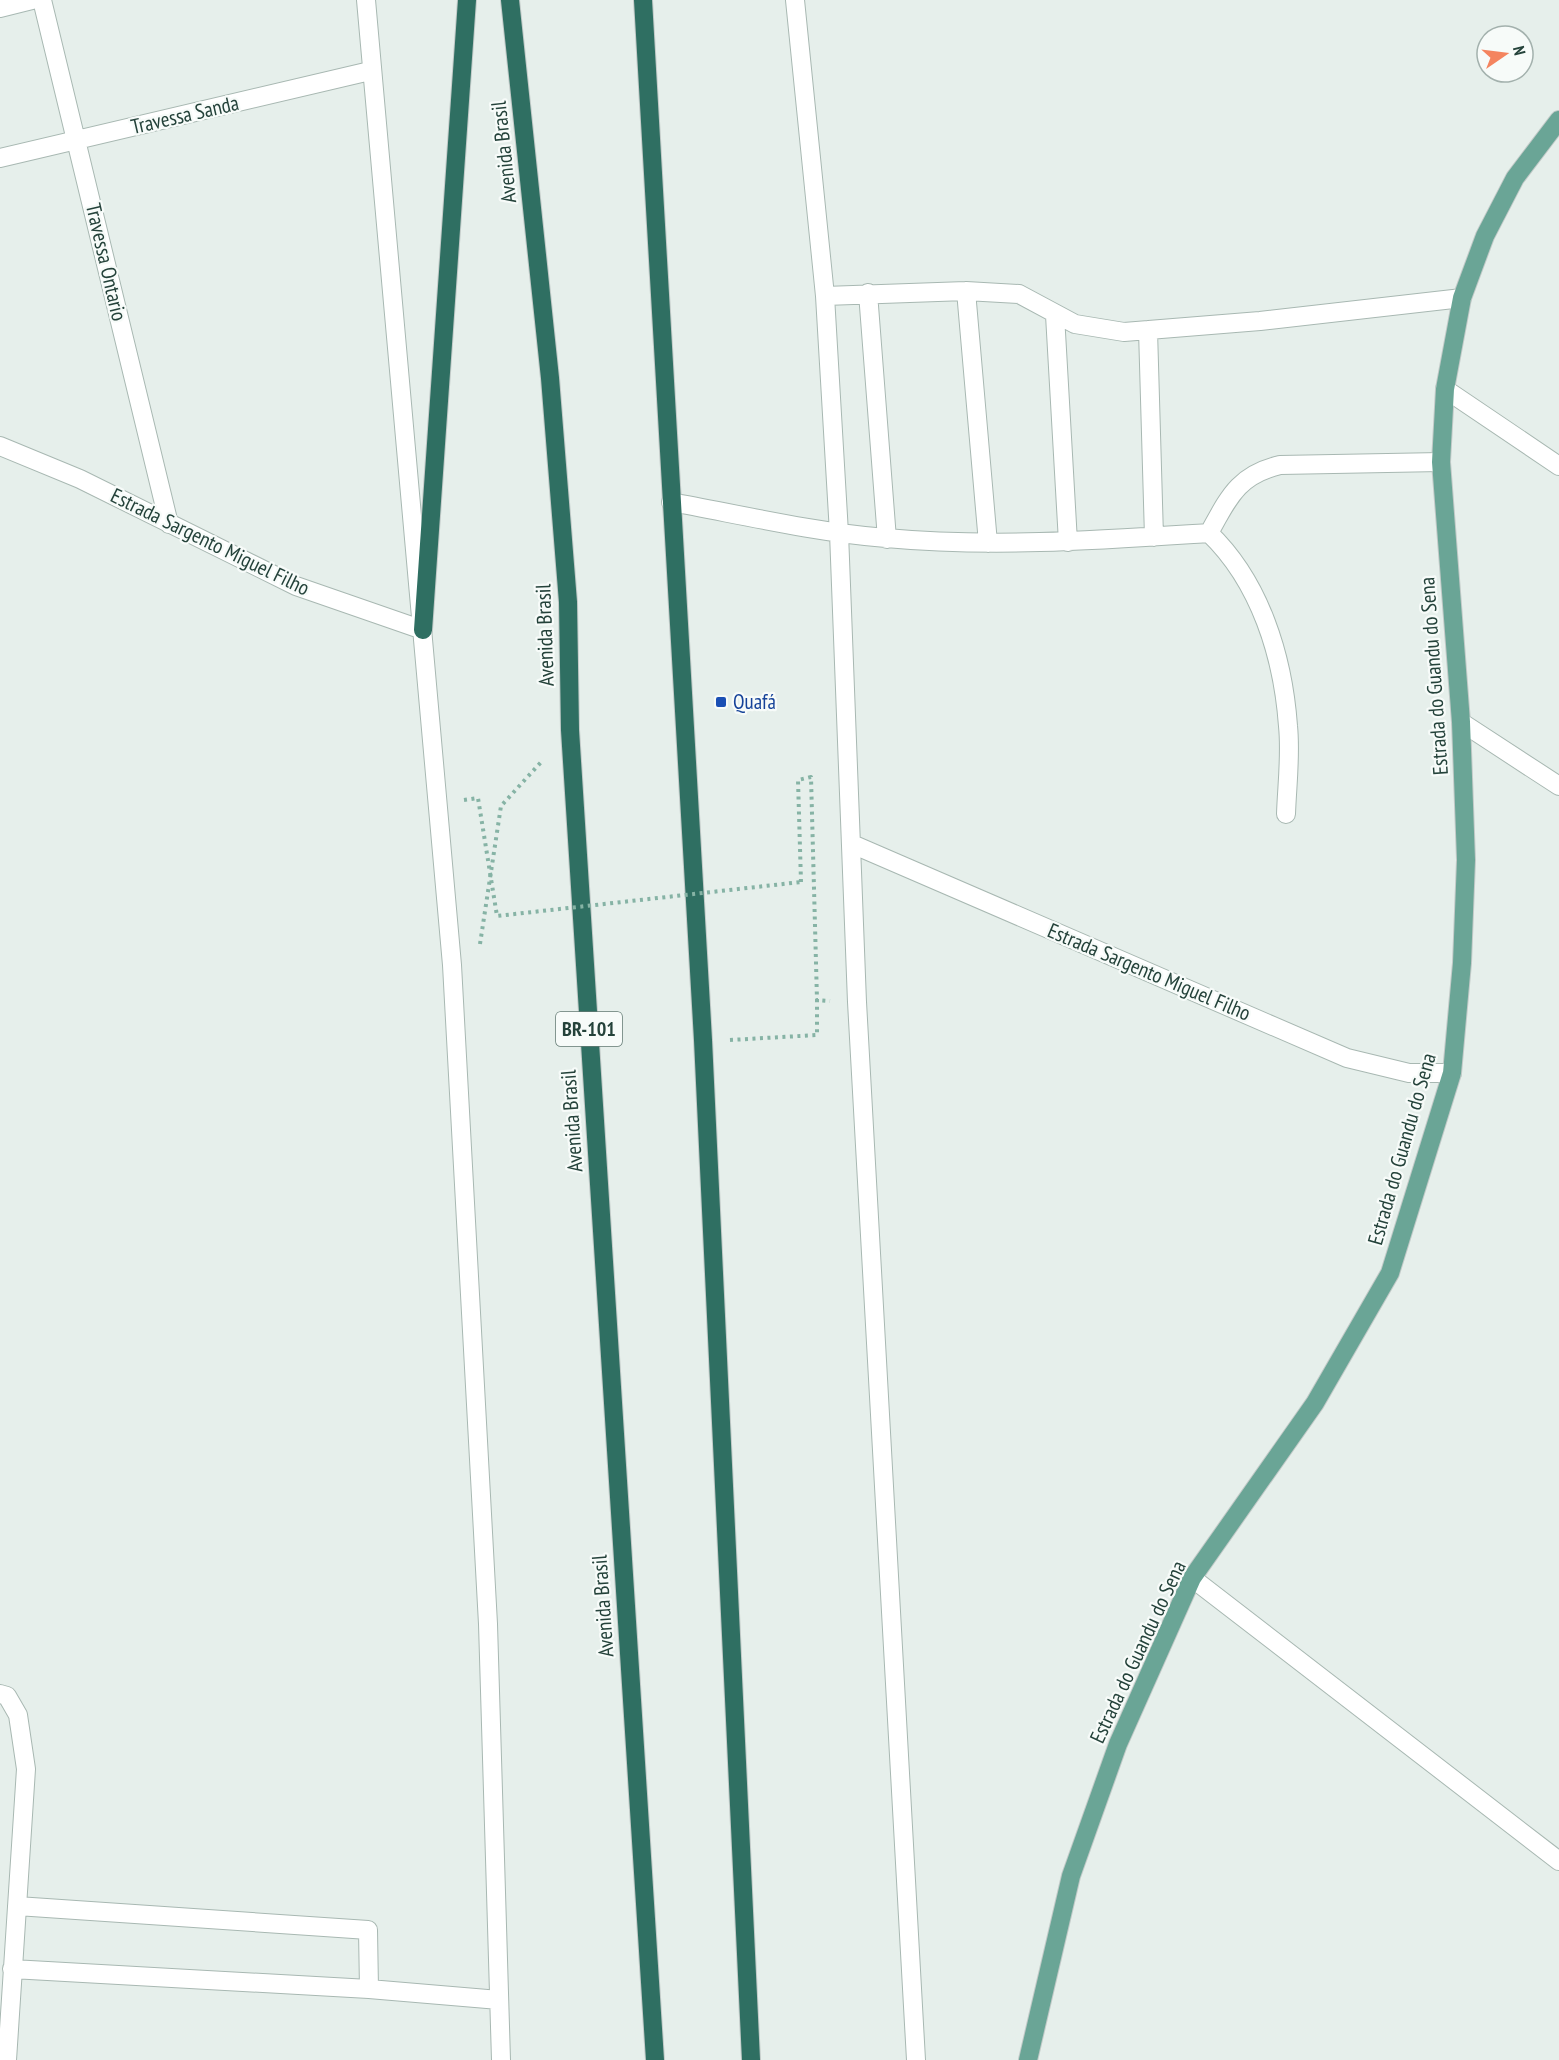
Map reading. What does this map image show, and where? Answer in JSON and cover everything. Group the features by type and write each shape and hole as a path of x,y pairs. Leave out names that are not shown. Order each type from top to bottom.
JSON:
{"highway":[{"path":"423,630 467,0"},
{"name":"Avenida Brasil","path":"510,0 551,390 568,602 570,730 655,2060"},
{"path":"643,0 703,1040 751,2060"}],"main road":[{"name":"Estrada do Guandu do Sena","path":"1028,2060 1071,1876 1118,1744 1192,1578 1316,1403 1390,1273 1452,1073 1462,963 1466,860 1461,722 1441,462 1445,389 1462,298 1485,236 1515,178 1559,120"}],"street":[{"path":"0,8 32,0"},
{"name":"Travessa Ontario","path":"42,0 169,524"},
{"path":"366,0 370,71 452,965 488,1623 501,2060"},
{"path":"795,0 825,296 838,533 857,1002 916,2060"},
{"name":"Travessa Sanda","path":"0,158 370,71"},
{"path":"825,296 966,291 1019,294 1075,324 1124,332 1260,321 1462,298"},
{"path":"966,291 988,543"},
{"path":"868,293 887,538"},
{"path":"1055,315 1068,542"},
{"path":"1148,330 1154,537"},
{"path":"1445,389 1559,466"},
{"name":"Estrada Sargento Miguel Filho","path":"0,447 80,479 296,586 423,630"},
{"path":"1209,533 1226,502 1241,483 1258,470 1280,465 1441,462"},
{"path":"671,502 838,533 887,538 988,543 1068,542 1209,533 1228,552 1241,571 1271,639 1284,687 1288,728 1286,814"},
{"path":"1461,722 1559,786"},
{"name":"Estrada Sargento Miguel Filho","path":"852,844 1347,1058 1409,1073 1452,1073"},
{"path":"1192,1578 1559,1860"},
{"path":"0,1694 7,1696 18,1715 26,1769 7,2060"},
{"path":"16,1906 368,1930 369,1989"},
{"path":"12,1969 369,1989 499,2000"}],"path":[{"path":"452,965 477,960 501,807 570,730"},
{"path":"464,800 478,798 496,916 801,882 798,780 811,777 817,1035 703,1040"},
{"path":"817,1000 857,1002"}],"place":[{"name":"Quafá","path":"721,702"}]}
